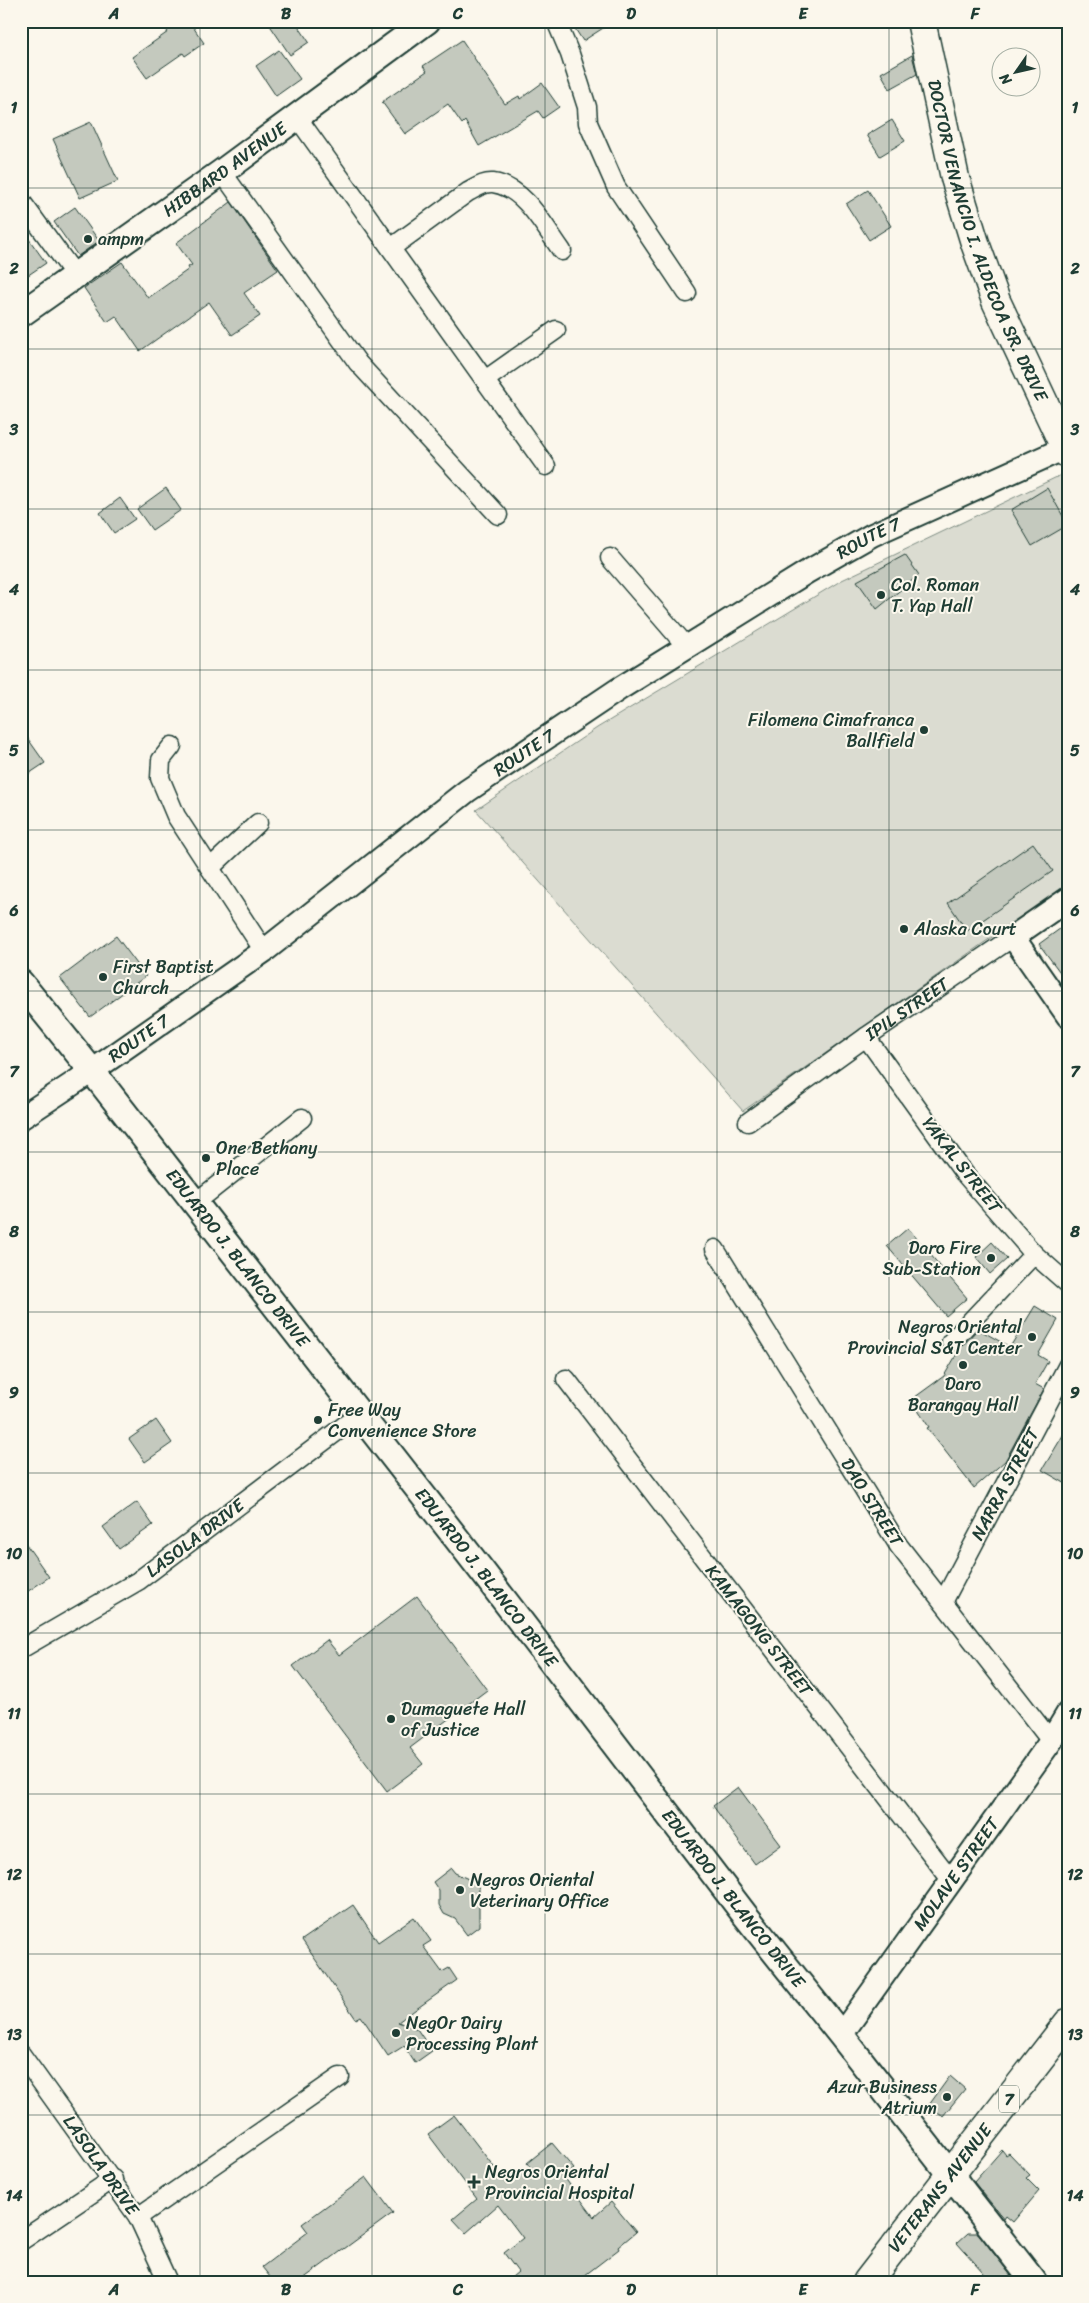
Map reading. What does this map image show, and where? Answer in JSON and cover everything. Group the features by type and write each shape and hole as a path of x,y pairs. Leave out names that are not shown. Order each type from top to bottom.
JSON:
{"highway":[{"name":"DOCTOR VENANCIO I. ALDECOA SR. DRIVE","path":"921,21 955,178 975,243 996,301 1066,451"},
{"name":"VETERANS AVENUE","path":"867,2282 1068,2023"}],"main road":[{"name":"HIBBARD AVENUE","path":"21,314 222,172 427,21"},
{"name":"EDUARDO J. BLANCO DRIVE","path":"21,983 360,1414 745,1916 841,2035 1034,2282"}],"street":[{"path":"556,21 570,54 587,107 588,123 616,187 687,293"},
{"path":"298,117 546,466"},
{"path":"222,172 358,363 498,515"},
{"path":"391,248 468,192 480,185 492,183 516,193 528,205 562,251"},
{"path":"21,201 75,275"},
{"path":"485,380 556,330"},
{"name":"ROUTE 7","path":"21,1118 264,951 467,791 688,646 807,572 872,535 1066,451"},
{"path":"610,558 688,646"},
{"path":"172,746 161,760 160,778 176,816 264,951"},
{"path":"210,868 258,823"},
{"name":"IPIL STREET","path":"748,1122 866,1037 1068,899"},
{"path":"1013,937 1068,1016"},
{"name":"YAKAL STREET","path":"866,1037 964,1173 1034,1254 1068,1284"},
{"path":"195,1203 302,1118"},
{"name":"DAO STREET","path":"715,1249 899,1546 1050,1741"},
{"path":"950,1342 1034,1254"},
{"name":"NARRA STREET","path":"943,1602 1068,1365"},
{"name":"KAMAGONG STREET","path":"566,1379 952,1881"},
{"name":"LASOLA DRIVE","path":"21,1649 138,1581 360,1414"},
{"name":"MOLAVE STREET","path":"841,2035 952,1881 1050,1741 1068,1712"},
{"name":"LASOLA DRIVE","path":"21,2054 138,2217 168,2282"},
{"path":"138,2217 340,2077"},
{"path":"21,2241 112,2179"}],"shaded area":[{"path":"1061,475 1068,487 1068,884 743,1111 476,810 597,728 842,580"}],"building":[{"path":"175,21 189,21 204,43 185,56 183,53 147,78 132,57 168,32 165,28"},
{"path":"267,21 295,21 309,42 290,55"},
{"path":"570,21 614,21 583,41"},
{"path":"462,40 505,104 519,96 520,99 542,83 559,107 543,118 538,111 479,146 465,121 462,124 448,104 405,134 382,102 427,71 423,66"},
{"path":"279,50 300,79 276,96 256,66"},
{"path":"912,55 917,74 890,89 881,73"},
{"path":"892,120 905,141 880,156 867,135"},
{"path":"91,122 118,181 80,198 53,139"},
{"path":"868,190 891,226 869,240 846,204"},
{"path":"231,202 278,270 244,293 260,316 232,335 209,302 140,351 116,316 107,322 84,288 122,262 148,298 192,265 176,243"},
{"path":"75,207 99,241 78,256 54,222"},
{"path":"21,228 46,263 21,280"},
{"path":"166,488 181,510 152,530 137,509"},
{"path":"1047,488 1068,525 1032,546 1011,510"},
{"path":"120,498 135,519 114,533 100,513"},
{"name":"Col. Roman T. Yap Hall","path":"905,555 919,575 877,609 857,581"},
{"path":"21,729 45,763 21,779"},
{"path":"1033,843 1053,871 967,931 948,903"},
{"path":"1068,923 1068,983 1039,944"},
{"name":"First Baptist Church","path":"116,936 146,976 90,1017 60,978"},
{"path":"908,1228 967,1298 946,1316 887,1246"},
{"name":"Daro Fire Sub-Station","path":"992,1242 1007,1259 990,1274 976,1257"},
{"path":"1035,1306 1058,1320 1038,1355 1048,1361 1035,1384 1044,1389 1005,1461 974,1488 927,1428 929,1427 911,1400 944,1376 961,1347 978,1329 1010,1347"},
{"path":"156,1420 172,1443 145,1462 129,1439"},
{"path":"1068,1427 1068,1485 1042,1470"},
{"path":"137,1502 153,1525 119,1549 103,1527"},
{"path":"21,1537 49,1577 21,1596"},
{"name":"Dumaguete Hall of Justice","path":"417,1596 487,1690 410,1748 423,1764 387,1791 293,1666 327,1640 339,1655"},
{"path":"738,1787 781,1845 755,1864 713,1806"},
{"path":"451,1868 455,1873 475,1882 479,1888 479,1926 467,1935 455,1919 444,1914 439,1905 439,1891 433,1882"},
{"path":"353,1905 378,1942 414,1917 431,1941 423,1946 442,1972 449,1968 457,1980 398,2022 417,2029 432,2051 415,2063 404,2046 388,2056 361,2016 356,2019 302,1940"},
{"name":"Azur Business Atrium","path":"950,2076 965,2089 943,2116 929,2105"},
{"path":"454,2115 507,2184 530,2167 527,2163 552,2143 574,2169 564,2177 594,2217 611,2202 636,2232 618,2247 619,2249 576,2282 506,2282 518,2272 504,2253 523,2238 498,2205 466,2233 453,2219 477,2199 428,2134"},
{"path":"1002,2150 1006,2155 1009,2153 1030,2175 1026,2178 1039,2191 1013,2222 1006,2216 1004,2219 974,2182"},
{"path":"366,2177 393,2213 299,2282 274,2282 262,2267 308,2232 302,2224"},
{"path":"968,2233 978,2233 1016,2282 992,2282 957,2243"}],"place":[{"name":"ampm","path":"88,239"},
{"name":"Col. Roman T. Yap Hall","path":"881,595"},
{"name":"Filomena Cimafranca Ballfield","path":"924,730"},
{"name":"Alaska Court","path":"904,929"},
{"name":"First Baptist Church","path":"103,977"},
{"name":"One Bethany Place","path":"206,1158"},
{"name":"Daro Fire Sub-Station","path":"991,1258"},
{"name":"Negros Oriental Provincial S&T Center","path":"1032,1337"},
{"name":"Daro Barangay Hall","path":"963,1365"},
{"name":"Free Way Convenience Store","path":"318,1420"},
{"name":"Dumaguete Hall of Justice","path":"391,1719"},
{"name":"Negros Oriental Veterinary Office","path":"460,1890"},
{"name":"NegOr Dairy Processing Plant","path":"396,2033"},
{"name":"Azur Business Atrium","path":"947,2097"},
{"name":"Negros Oriental Provincial Hospital","path":"474,2182"}]}
